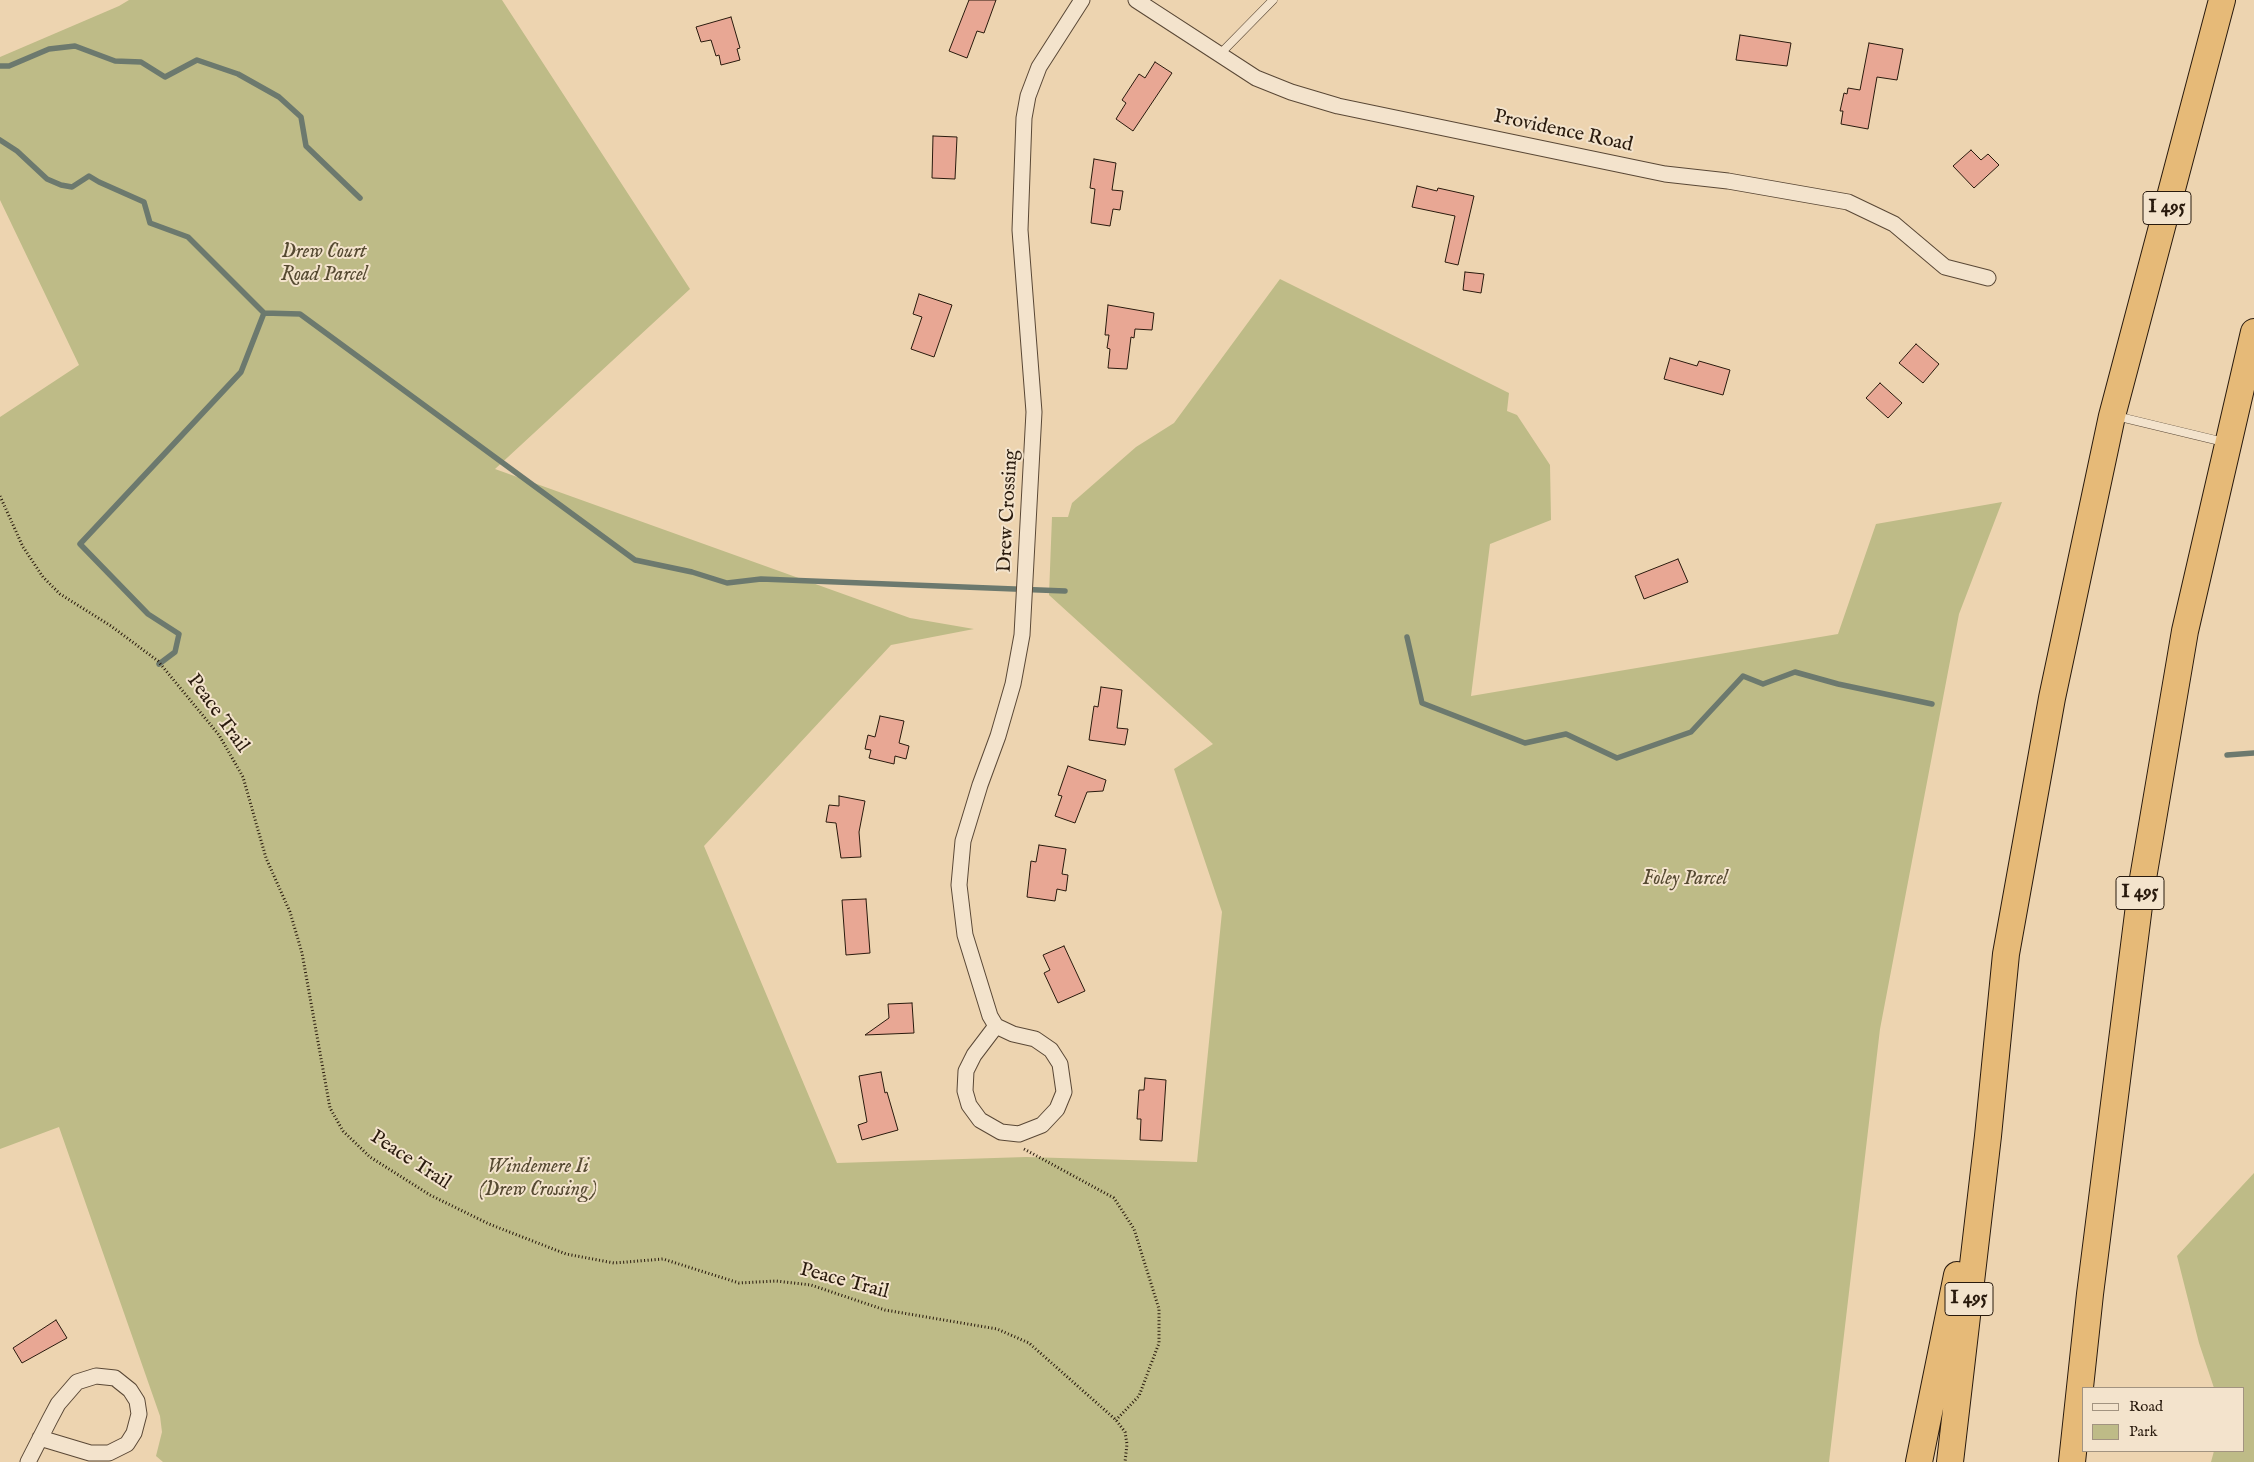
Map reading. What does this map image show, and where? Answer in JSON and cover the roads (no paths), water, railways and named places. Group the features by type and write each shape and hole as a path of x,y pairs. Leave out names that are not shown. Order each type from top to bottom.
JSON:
{"highway":[{"name":"I 495","path":"1950,1462 1988,1136 2006,954 2054,689 2112,416 2222,0"},
{"name":"I 495","path":"2072,1462 2090,1294 2141,890 2185,631 2254,332"},
{"path":"1919,1462 1942,1342 1988,1136"}],"street":[{"name":"Drew Crossing","path":"996,1026 990,1016 978,982 965,934 958,886 963,841 1013,684 1022,636 1034,412 1020,230 1024,118 1028,96 1039,67 1082,0"},
{"name":"Providence Road","path":"1136,0 1256,78 1291,92 1338,106 1665,174 1728,181 1848,202 1894,224 1945,267 1988,278"},
{"path":"996,1026 1013,1034 1036,1039 1051,1050 1060,1064 1064,1092 1058,1110 1042,1125 1019,1134 1001,1132 980,1120 969,1105 965,1091 966,1071 974,1055 996,1026"},
{"path":"28,1462 40,1438 58,1404 72,1386 83,1379 102,1375 115,1378 130,1390 137,1402 139,1414 134,1433 126,1444 110,1453 90,1454 40,1438"}],"lane":[{"path":"1220,54 1273,0"},
{"path":"2112,416 2228,443"}],"waterway":[{"path":"0,66 9,66 49,49 75,46 115,61 141,62 165,77 197,60 238,74 279,97 301,117 306,146 360,198"},
{"path":"0,140 17,151 47,179 72,187 89,176 144,202 150,223 188,237 264,313 300,314 635,560 692,572 727,583 761,579 1065,591"},
{"path":"159,664 175,652 179,634 148,614 80,544 241,372 264,313"},
{"path":"1407,637 1422,703 1525,743 1566,734 1617,758 1691,732 1743,676 1763,684 1795,672 1838,684 1932,704"},
{"path":"2227,755 2254,753"}],"park label":[{"name":"Drew Court Road Parcel","path":"324,264"},
{"name":"Foley Parcel","path":"1685,880"},
{"name":"Windemere Ii (Drew Crossing)","path":"538,1180"}]}
